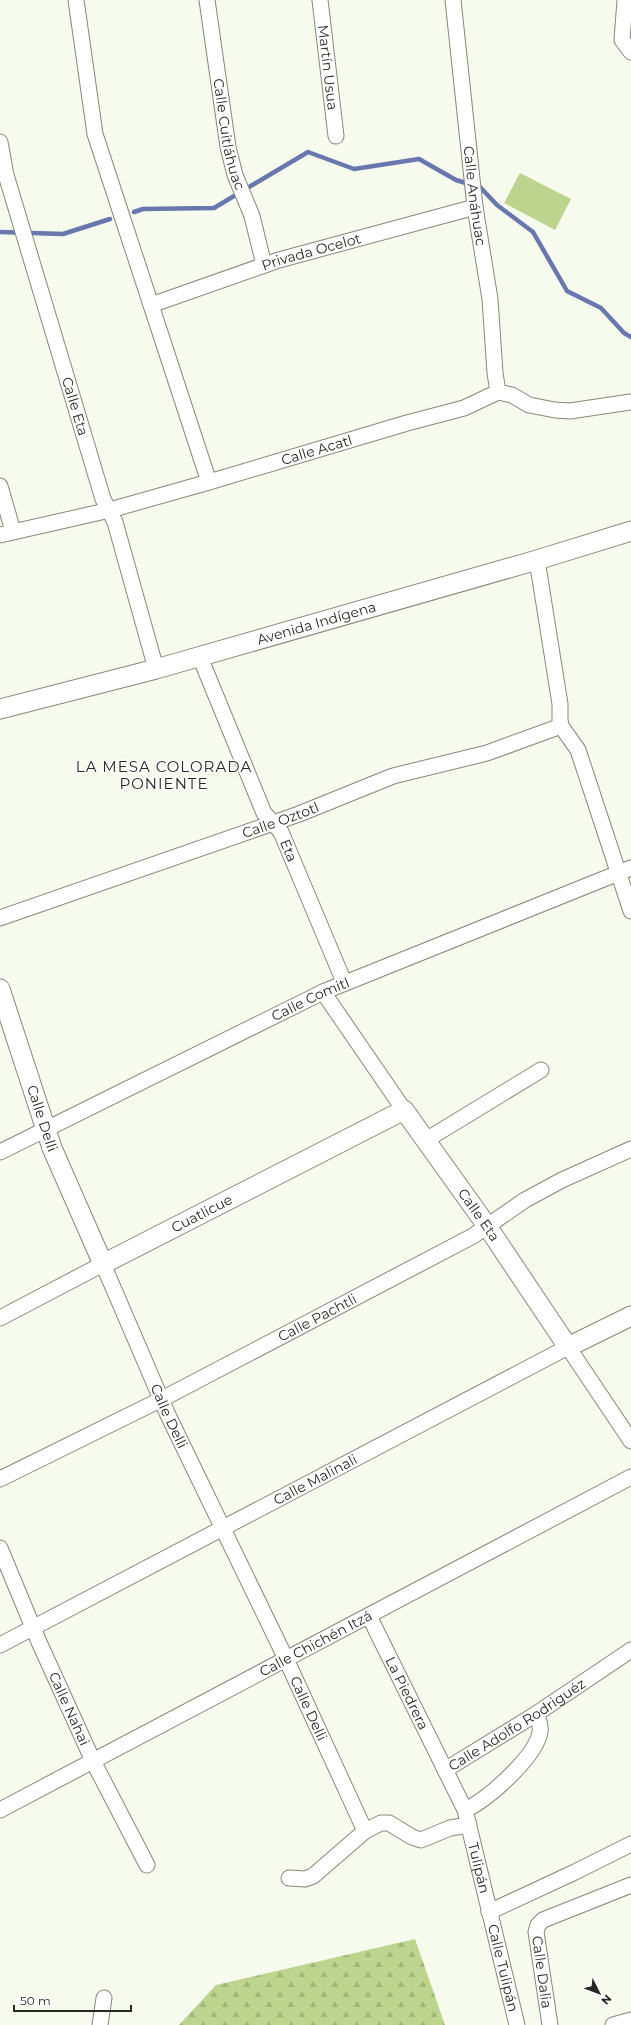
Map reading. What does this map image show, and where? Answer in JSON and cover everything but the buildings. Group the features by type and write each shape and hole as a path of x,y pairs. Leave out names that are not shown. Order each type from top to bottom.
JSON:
{"street":[{"path":"76,0 95,134 210,482"},
{"name":"Calle Cuitláhuac","path":"207,0 228,147 238,181 252,216 264,265"},
{"name":"Martín Usua","path":"320,0 336,136"},
{"name":"Calle Anáhuac","path":"453,0 475,207 490,299 495,372 498,392"},
{"path":"626,0 622,40 631,52"},
{"name":"Calle Eta","path":"0,142 6,175 103,499 116,522 156,669"},
{"name":"Privada Ocelot","path":"151,305 264,265 475,207"},
{"path":"498,392 512,395 529,405 555,410 570,411 631,402"},
{"name":"Calle Acatl","path":"7,533 110,510 210,482 407,423 464,408 498,392"},
{"path":"0,486 7,533"},
{"name":"Avenida Indígena","path":"0,709 156,669 537,560 631,531"},
{"path":"537,560 560,704 561,726 578,750 625,870 631,911"},
{"name":"Eta","path":"200,656 264,813 281,832 344,982"},
{"name":"Calle Oztotl","path":"0,918 299,814 336,797 393,776 487,753 561,726"},
{"name":"Calle Comitl","path":"0,1152 344,982 625,870"},
{"name":"Calle Delli","path":"0,989 45,1129 103,1264 162,1399 222,1529 286,1660 365,1832"},
{"name":"Calle Eta","path":"323,992 404,1110 487,1226 631,1441"},
{"path":"426,1140 541,1070"},
{"name":"Cuatlicue","path":"0,1318 404,1110"},
{"name":"Calle Pachtli","path":"0,1479 162,1399 473,1236 525,1200 562,1180 631,1149"},
{"name":"Calle Malinali","path":"0,1645 568,1347 631,1316"},
{"name":"Calle Chichén Itzá","path":"0,1810 286,1660 631,1476"},
{"name":"Calle Nahai","path":"0,1548 93,1761 147,1865"},
{"name":"La Piedrera","path":"368,1616 445,1770"},
{"name":"Calle Adolfo Rodriguéz","path":"469,1825 465,1810 445,1770 536,1714 631,1650"},
{"path":"465,1810 481,1802 529,1753 540,1732 540,1721 536,1714"},
{"path":"289,1878 304,1879 313,1876 365,1832 377,1824 385,1822 394,1825 412,1837 421,1840 450,1828 469,1825"},
{"name":"Tulipán","path":"469,1825 489,1912"},
{"path":"489,1912 631,1844"},
{"name":"Calle Dalia","path":"550,2025 536,1932 538,1925 543,1920 631,1885"},
{"name":"Calle Tulipán","path":"489,1912 517,2025"},
{"path":"100,2025 104,1998"},
{"path":"613,2025 631,2020"}],"green space":[{"path":"520,173 571,199 555,230 504,203"},
{"path":"415,1939 445,2025 179,2025 216,1985"}],"waterway":[{"path":"134,212 143,209 214,208 308,152 354,169 419,159 456,180 469,184"},
{"path":"476,186 480,187 497,205 533,232 567,291 601,308 624,333 631,337"},
{"path":"0,232 63,234 110,219"}],"district":[{"name":"LA MESA COLORADA PONIENTE","path":"164,774"}]}
